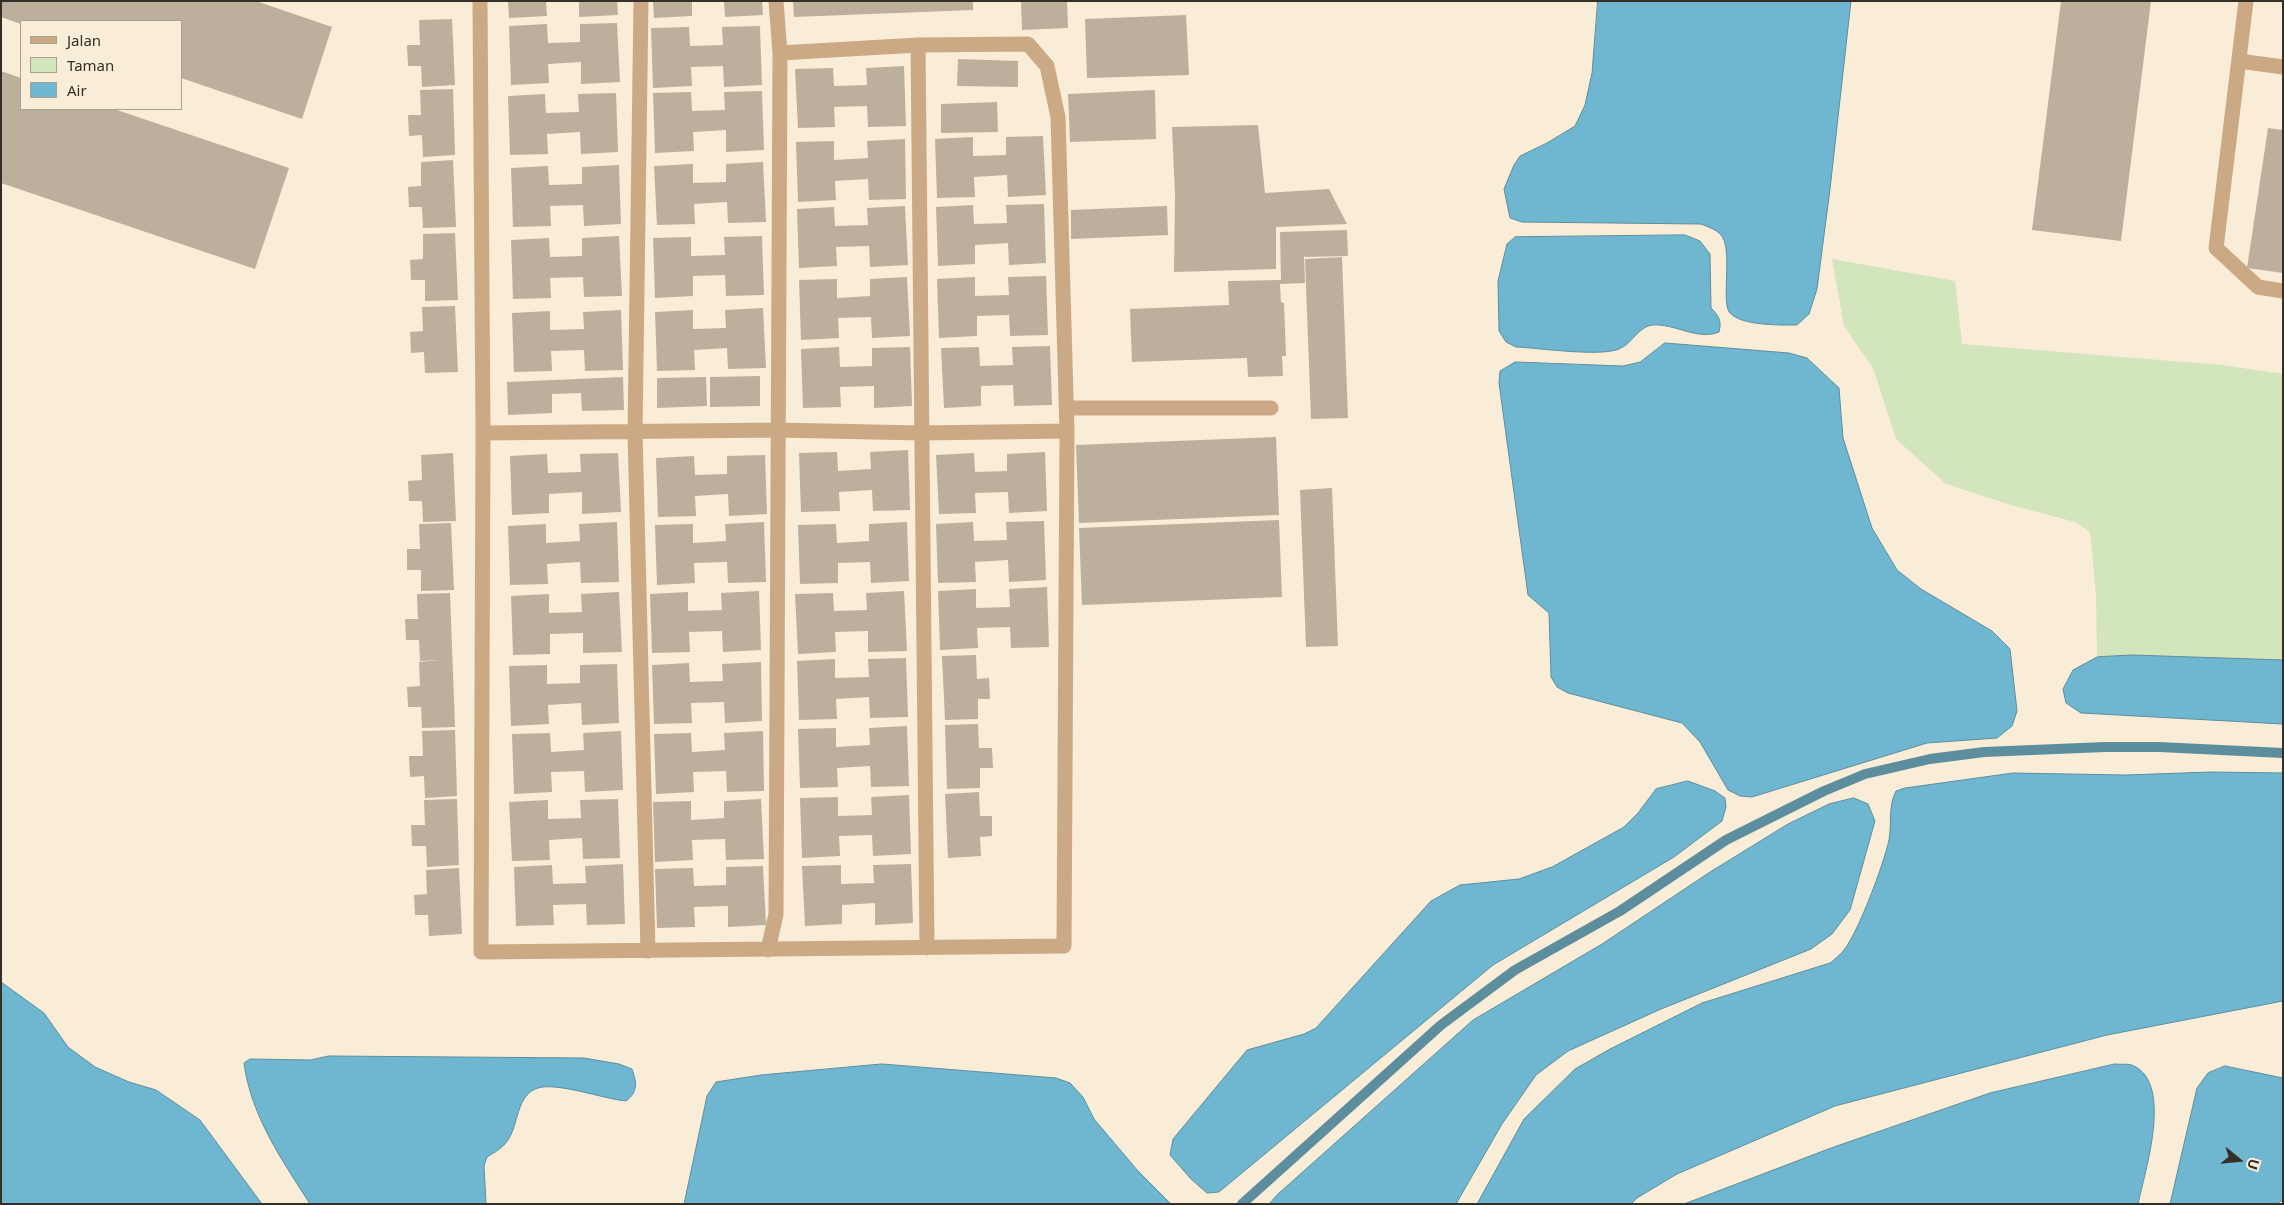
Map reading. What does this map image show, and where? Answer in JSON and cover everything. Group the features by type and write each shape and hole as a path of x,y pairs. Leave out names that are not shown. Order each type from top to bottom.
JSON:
{"street":[{"path":"480,1 483,433 481,952 1064,946 1067,408 1058,117 1047,66 1028,44 918,45 780,53"},
{"path":"641,1 635,432 648,951"},
{"path":"768,950 776,914 780,53 776,1"},
{"path":"2246,1 2216,248 2258,287 2283,290"},
{"path":"918,45 927,948"},
{"path":"2239,61 2283,67"},
{"path":"1067,408 1271,408"},
{"path":"483,433 778,430 921,433 1067,431"}],"green space":[{"path":"1832,259 1955,281 1962,344 2222,365 2283,374 2283,660 2097,657 2096,595 2090,532 2075,522 2011,505 1946,484 1896,439 1873,368 1844,326"}],"water":[{"path":"1598,1 1851,1 1817,289 1809,314 1797,325 1752,323 1730,313 1726,300 1726,246 1721,235 1701,224 1522,222 1510,218 1504,189 1514,165 1520,156 1547,143 1575,126 1585,105 1592,73"},
{"path":"1685,235 1700,241 1710,254 1711,308 1719,319 1719,332 1703,334 1652,325 1647,326 1624,347 1619,349 1584,352 1516,347 1506,342 1499,331 1498,281 1507,244 1515,237"},
{"path":"1665,343 1789,353 1807,358 1839,388 1843,438 1872,528 1897,570 1921,589 1992,631 2010,649 2017,711 2012,726 1997,738 1927,743 1752,797 1740,796 1728,790 1700,742 1682,723 1568,693 1557,687 1551,677 1549,613 1528,595 1499,383 1500,371 1515,362 1623,366 1640,362"},
{"path":"2132,655 2283,660 2283,724 2081,713 2066,703 2063,689 2073,670 2097,657"},
{"path":"2212,772 2283,773 2283,1001 2107,1035 1835,1106 1677,1174 1637,1198 1631,1204 1477,1204 1524,1119 1575,1069 1610,1049 1702,1003 1830,963 1839,955 1857,928 1882,864 1889,840 1891,809 1896,791 1905,788 2013,773 2125,775"},
{"path":"1688,781 1715,791 1725,798 1726,807 1722,821 1674,857 1493,965 1219,1192 1207,1193 1191,1179 1170,1155 1173,1139 1247,1050 1304,1034 1316,1028 1431,901 1460,885 1519,879 1552,867 1624,827 1638,813 1656,789"},
{"path":"1854,798 1868,804 1875,821 1850,910 1832,934 1811,949 1661,1009 1568,1051 1536,1075 1502,1124 1456,1204 1269,1204 1473,1020 1602,944 1710,872 1788,824 1829,804"},
{"path":"1,982 44,1013 68,1047 95,1067 129,1082 156,1090 200,1120 262,1204 1,1204"},
{"path":"329,1056 584,1058 619,1064 632,1069 635,1087 633,1094 626,1101 557,1087 538,1088 531,1092 522,1103 508,1140 501,1148 487,1157 484,1166 486,1204 310,1204 269,1137 253,1101 244,1063 250,1059 310,1060"},
{"path":"882,1064 1056,1078 1070,1083 1083,1097 1094,1119 1138,1171 1171,1204 684,1204 707,1096 716,1082 761,1075"},
{"path":"2115,1064 2134,1066 2146,1076 2152,1091 2154,1109 2153,1130 2138,1204 1684,1204 1831,1148 1990,1093"},
{"path":"2225,1066 2283,1078 2283,1200 2276,1204 2170,1204 2197,1088 2208,1073"}],"building":[{"path":"1,1 256,1 332,27 302,119 182,78 182,20 20,20 20,24 1,17"},
{"path":"508,1 546,1 547,16 509,18"},
{"path":"579,1 617,1 618,15 579,17"},
{"path":"653,1 692,1 692,16 654,18"},
{"path":"724,1 762,1 763,15 725,17"},
{"path":"793,1 973,1 973,10 794,17"},
{"path":"1021,1 1067,1 1068,28 1022,30"},
{"path":"2061,1 2151,1 2121,241 2032,230"},
{"path":"1186,15 1189,75 1087,78 1085,19"},
{"path":"452,19 455,85 422,87 421,66 408,66 407,45 420,45 419,20"},
{"path":"617,23 620,82 581,84 581,62 548,64 549,83 511,85 509,26 547,24 548,43 580,42 580,24"},
{"path":"760,26 762,85 724,87 723,66 691,67 692,86 653,88 651,28 689,27 690,46 723,45 722,27"},
{"path":"958,59 1018,61 1018,87 957,86"},
{"path":"904,66 906,126 868,127 867,106 834,107 835,127 798,128 795,69 833,68 834,86 867,85 866,68"},
{"path":"1,71 20,78 20,110 117,110 289,168 255,269 1,183"},
{"path":"453,89 455,155 423,157 422,135 409,136 408,115 421,115 420,90"},
{"path":"1155,90 1156,139 1070,142 1068,94"},
{"path":"762,91 764,150 726,152 726,130 693,132 694,151 655,153 653,93 691,92 692,111 725,110 724,92"},
{"path":"616,93 618,152 581,154 580,132 547,134 548,154 510,155 508,96 545,94 546,113 579,112 578,94"},
{"path":"997,102 998,132 941,133 941,104"},
{"path":"1258,125 1265,193 1329,189 1347,224 1276,227 1276,269 1174,272 1175,196 1172,127"},
{"path":"2268,128 2283,130 2283,273 2247,268"},
{"path":"1043,136 1046,195 1008,197 1007,175 974,177 975,197 937,198 935,139 973,137 973,156 1006,155 1006,137"},
{"path":"905,139 906,199 869,200 868,179 835,181 836,200 798,202 796,142 834,141 834,160 868,158 867,141"},
{"path":"453,160 456,227 423,228 422,207 409,207 408,187 421,186 421,162"},
{"path":"763,162 766,222 728,223 727,202 694,204 695,224 657,225 654,166 693,164 693,183 726,182 726,164"},
{"path":"619,165 621,224 584,226 583,205 550,206 551,226 513,227 511,168 548,166 549,185 582,184 582,167"},
{"path":"1044,204 1046,263 1009,265 1008,243 975,245 975,264 938,266 936,207 973,205 974,224 1007,223 1006,205"},
{"path":"905,206 908,265 870,267 869,246 836,247 837,266 799,268 797,209 834,207 835,226 868,225 867,208"},
{"path":"1167,206 1168,235 1071,239 1071,210"},
{"path":"1347,230 1348,256 1305,257 1304,255 1305,283 1280,284 1281,302 1284,303 1286,356 1282,356 1283,376 1248,377 1247,358 1132,362 1130,309 1229,305 1228,281 1281,280 1280,232"},
{"path":"455,233 458,300 425,301 425,280 411,280 410,260 423,259 423,234"},
{"path":"619,236 622,296 584,297 583,277 550,278 551,298 513,299 511,240 549,238 550,257 582,256 582,238"},
{"path":"762,236 764,295 726,296 725,275 693,276 693,296 655,298 653,238 691,237 691,256 725,255 724,237"},
{"path":"1342,257 1348,418 1311,419 1305,259"},
{"path":"1046,276 1048,335 1010,336 1009,315 977,316 977,336 939,338 937,279 975,277 975,296 1009,295 1008,277"},
{"path":"907,277 910,336 872,338 871,317 838,318 839,338 801,340 799,280 837,279 837,298 870,296 870,279"},
{"path":"455,306 458,372 425,373 424,352 411,353 410,332 423,331 422,307"},
{"path":"763,308 766,368 728,369 727,348 694,350 695,370 657,371 655,312 693,310 693,329 726,328 725,310"},
{"path":"621,310 623,370 585,371 584,350 551,351 552,371 514,372 512,313 550,311 550,330 584,329 583,312"},
{"path":"1050,346 1052,405 1014,406 1013,385 981,386 981,406 944,408 941,348 979,347 980,366 1013,365 1012,347"},
{"path":"839,347 840,367 872,366 872,348 910,347 912,406 874,408 874,386 840,387 841,407 803,408 801,349"},
{"path":"760,376 760,406 710,407 710,377"},
{"path":"623,377 624,410 582,411 581,393 552,394 552,413 508,415 507,382"},
{"path":"706,377 707,406 657,408 657,378"},
{"path":"1276,437 1279,515 1079,523 1076,445"},
{"path":"908,450 910,510 873,511 872,490 839,492 840,511 801,512 799,453 837,452 838,471 871,469 870,452"},
{"path":"1045,452 1047,511 1009,513 1008,492 975,493 976,513 939,514 936,455 974,453 975,472 1007,471 1007,454"},
{"path":"453,453 456,521 423,522 422,501 409,501 408,481 422,480 421,455"},
{"path":"618,453 621,512 582,514 582,492 549,494 549,513 512,515 510,456 547,454 548,473 581,472 580,454"},
{"path":"765,455 767,514 729,516 728,494 695,496 696,516 658,517 656,458 694,456 695,475 727,474 727,456"},
{"path":"1332,488 1338,646 1306,647 1300,490"},
{"path":"1279,520 1282,597 1082,605 1079,528"},
{"path":"1044,521 1046,580 1009,582 1008,560 975,562 976,582 938,583 936,524 973,522 974,541 1007,540 1006,522"},
{"path":"617,522 619,582 581,583 580,562 547,564 548,584 510,585 508,526 546,524 546,543 580,541 579,524"},
{"path":"764,522 766,582 728,583 727,562 694,563 695,583 657,585 655,525 693,524 693,543 726,541 725,524"},
{"path":"907,522 909,581 871,583 870,562 838,563 838,583 800,584 798,525 836,524 837,543 869,541 869,524"},
{"path":"451,523 454,590 421,591 421,570 407,570 407,549 420,549 419,524"},
{"path":"1047,587 1049,647 1011,648 1010,627 977,628 978,648 940,650 938,591 976,589 976,608 1010,607 1009,589"},
{"path":"759,591 761,650 723,652 722,631 689,632 690,652 652,653 650,594 688,592 688,611 722,610 721,593"},
{"path":"904,591 907,651 868,652 868,631 835,632 836,652 798,654 795,594 833,593 834,611 867,610 866,593"},
{"path":"619,592 622,652 583,653 583,633 550,634 550,654 513,655 511,596 549,594 549,613 582,612 581,594"},
{"path":"450,593 455,727 422,728 421,707 408,707 407,687 420,686 419,662 439,660 420,661 419,640 406,640 405,619 418,619 417,594"},
{"path":"976,655 977,679 989,678 990,699 978,699 978,719 945,720 942,656"},
{"path":"906,658 908,717 870,718 869,697 836,699 837,719 799,720 797,661 835,659 835,678 869,677 868,659"},
{"path":"761,662 762,721 725,723 724,702 691,703 692,723 654,724 652,665 689,663 690,682 723,681 722,664"},
{"path":"617,664 619,723 582,725 581,703 548,705 549,724 511,726 509,666 547,665 547,684 580,683 580,665"},
{"path":"978,724 979,748 992,748 993,768 980,768 980,788 947,789 945,725"},
{"path":"907,726 909,786 871,787 870,766 837,768 838,787 800,788 798,729 836,728 836,747 870,745 869,728"},
{"path":"455,730 457,796 425,798 424,776 410,777 409,756 423,756 422,731"},
{"path":"621,731 623,790 585,792 584,771 551,772 552,792 514,794 512,734 550,733 551,752 584,750 583,733"},
{"path":"763,731 764,791 727,792 726,771 693,772 694,792 656,794 654,734 691,733 692,752 725,750 724,733"},
{"path":"979,792 980,816 992,816 992,836 980,837 981,856 948,858 945,794"},
{"path":"909,795 911,854 873,856 872,835 839,836 840,856 802,858 800,798 838,797 838,816 872,815 871,797"},
{"path":"457,799 459,865 427,867 426,846 412,846 411,825 425,825 424,800"},
{"path":"618,799 620,858 583,859 582,838 549,840 550,860 512,861 509,802 548,800 548,819 581,818 580,800"},
{"path":"761,799 764,859 726,860 725,839 692,840 693,860 655,862 653,802 691,801 691,820 724,818 724,801"},
{"path":"623,864 625,924 587,925 586,904 553,905 554,925 516,926 514,867 552,865 553,884 586,883 585,866"},
{"path":"911,864 913,923 875,925 875,903 842,905 842,924 805,926 802,866 841,865 841,884 874,883 873,865"},
{"path":"763,866 766,925 728,927 728,906 694,907 695,927 657,928 655,869 693,868 694,886 726,885 726,867"},
{"path":"459,868 462,934 429,936 428,915 415,915 414,895 427,894 426,870"}],"waterway":[{"path":"1242,1204 1441,1025 1515,970 1620,911 1726,840 1824,791 1865,774 1930,759 1984,752 2105,747 2159,747 2283,753"}]}
